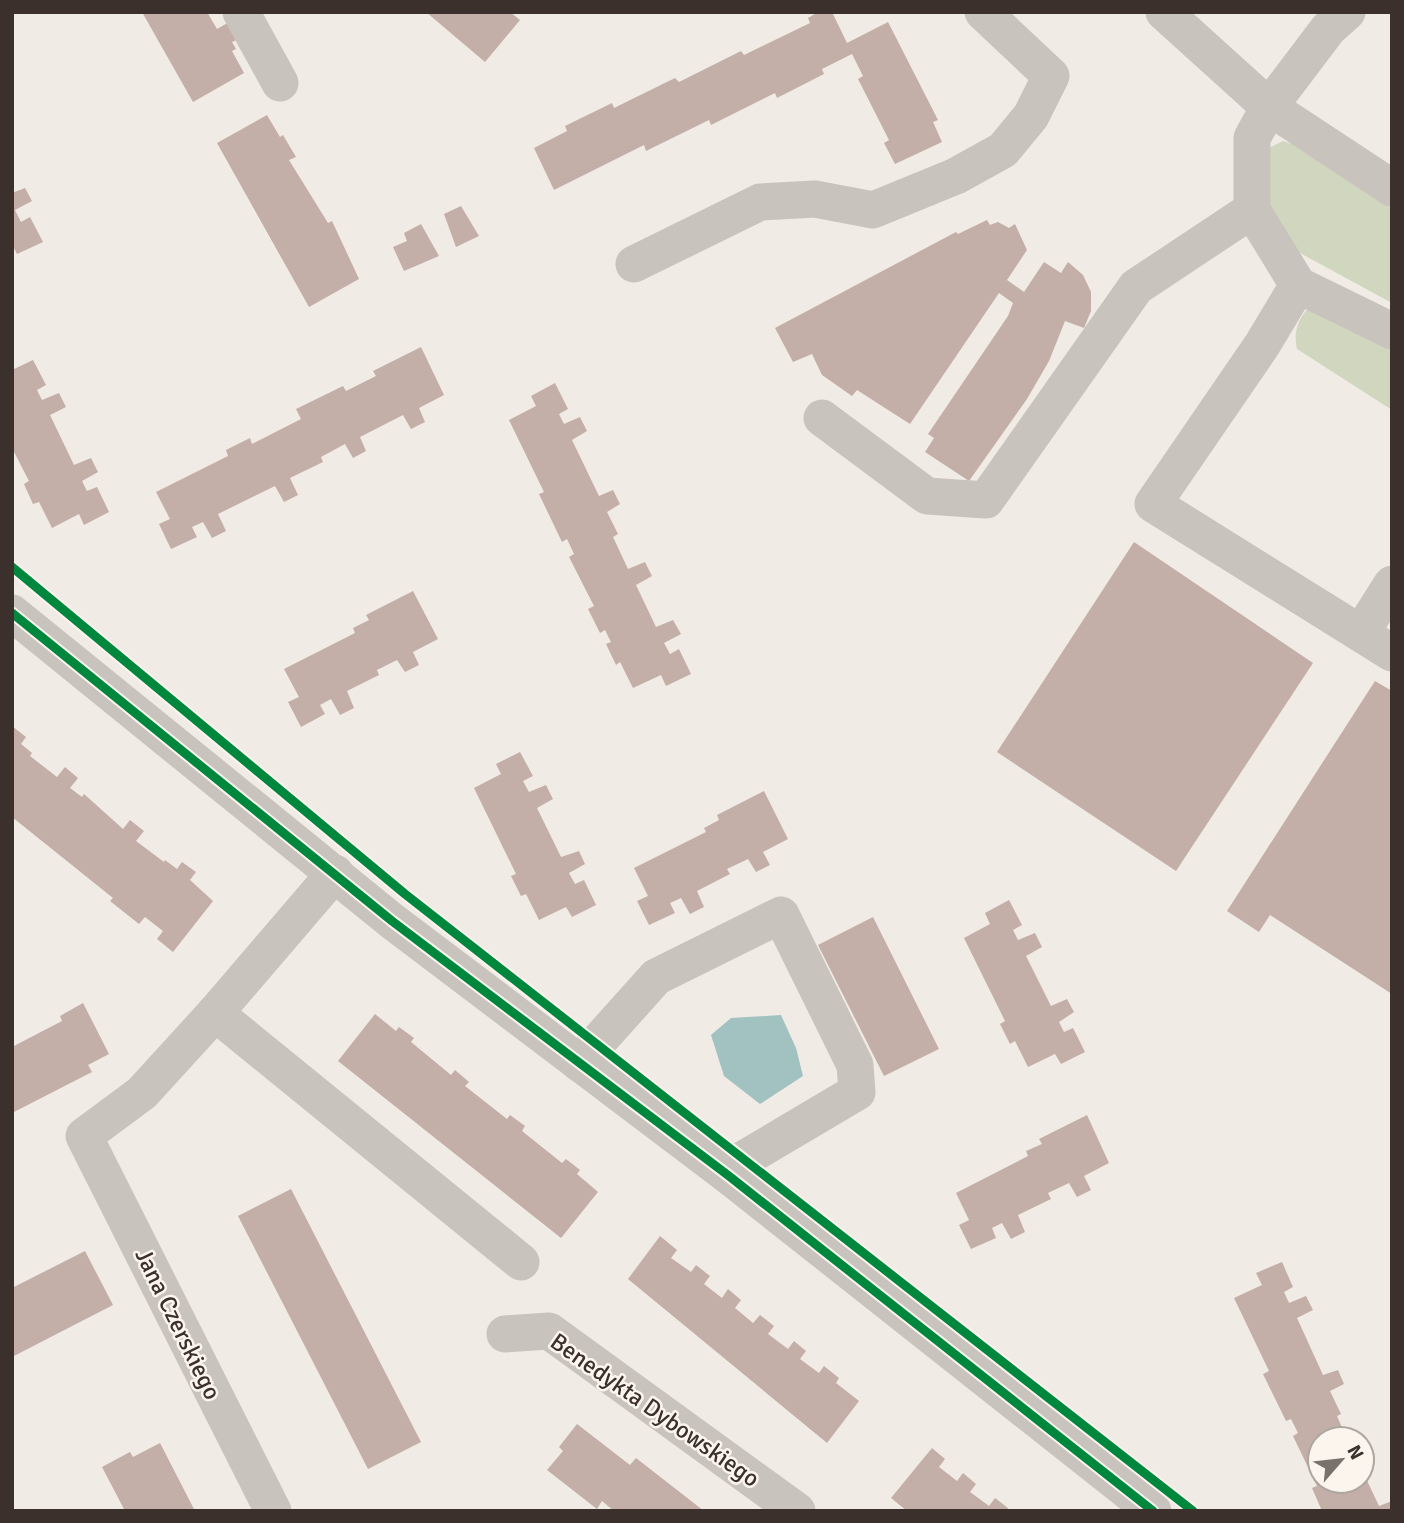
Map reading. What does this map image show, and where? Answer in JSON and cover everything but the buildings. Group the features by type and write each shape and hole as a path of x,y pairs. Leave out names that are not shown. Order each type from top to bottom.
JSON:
{"street":[{"path":"241,12 281,83"},
{"path":"634,264 760,202 815,198 873,210 956,176 1003,150 1031,116 1051,76 983,12"},
{"path":"1164,12 1269,107 1392,188"},
{"path":"1347,12 1328,29 1269,107 1252,138 1252,211 1298,285 1392,331"},
{"path":"822,418 928,496 986,500 1136,287 1252,211"},
{"path":"1298,285 1262,345 1153,504 1392,653"},
{"path":"1362,633 1392,583"},
{"path":"12,613 335,873 729,1176 1153,1511"},
{"path":"335,873 215,1013 521,1262"},
{"path":"579,1063 656,977 781,915 855,1065 857,1092 744,1159 729,1176"},
{"name":"Jana Czerskiego","path":"215,1013 142,1093 84,1136 273,1511"},
{"name":"Benedykta Dybowskiego","path":"505,1334 549,1331 797,1511"}],"green space":[{"path":"1283,141 1301,147 1392,208 1392,303 1287,246 1269,208 1263,151"},
{"path":"1311,306 1392,342 1392,410 1297,349 1298,325"}],"water":[{"path":"781,1015 796,1048 803,1076 760,1104 724,1076 711,1035 731,1018"}],"cycle path":[{"path":"12,567 405,894 1193,1511"},
{"path":"12,613 392,921 729,1176 1153,1511"}]}
